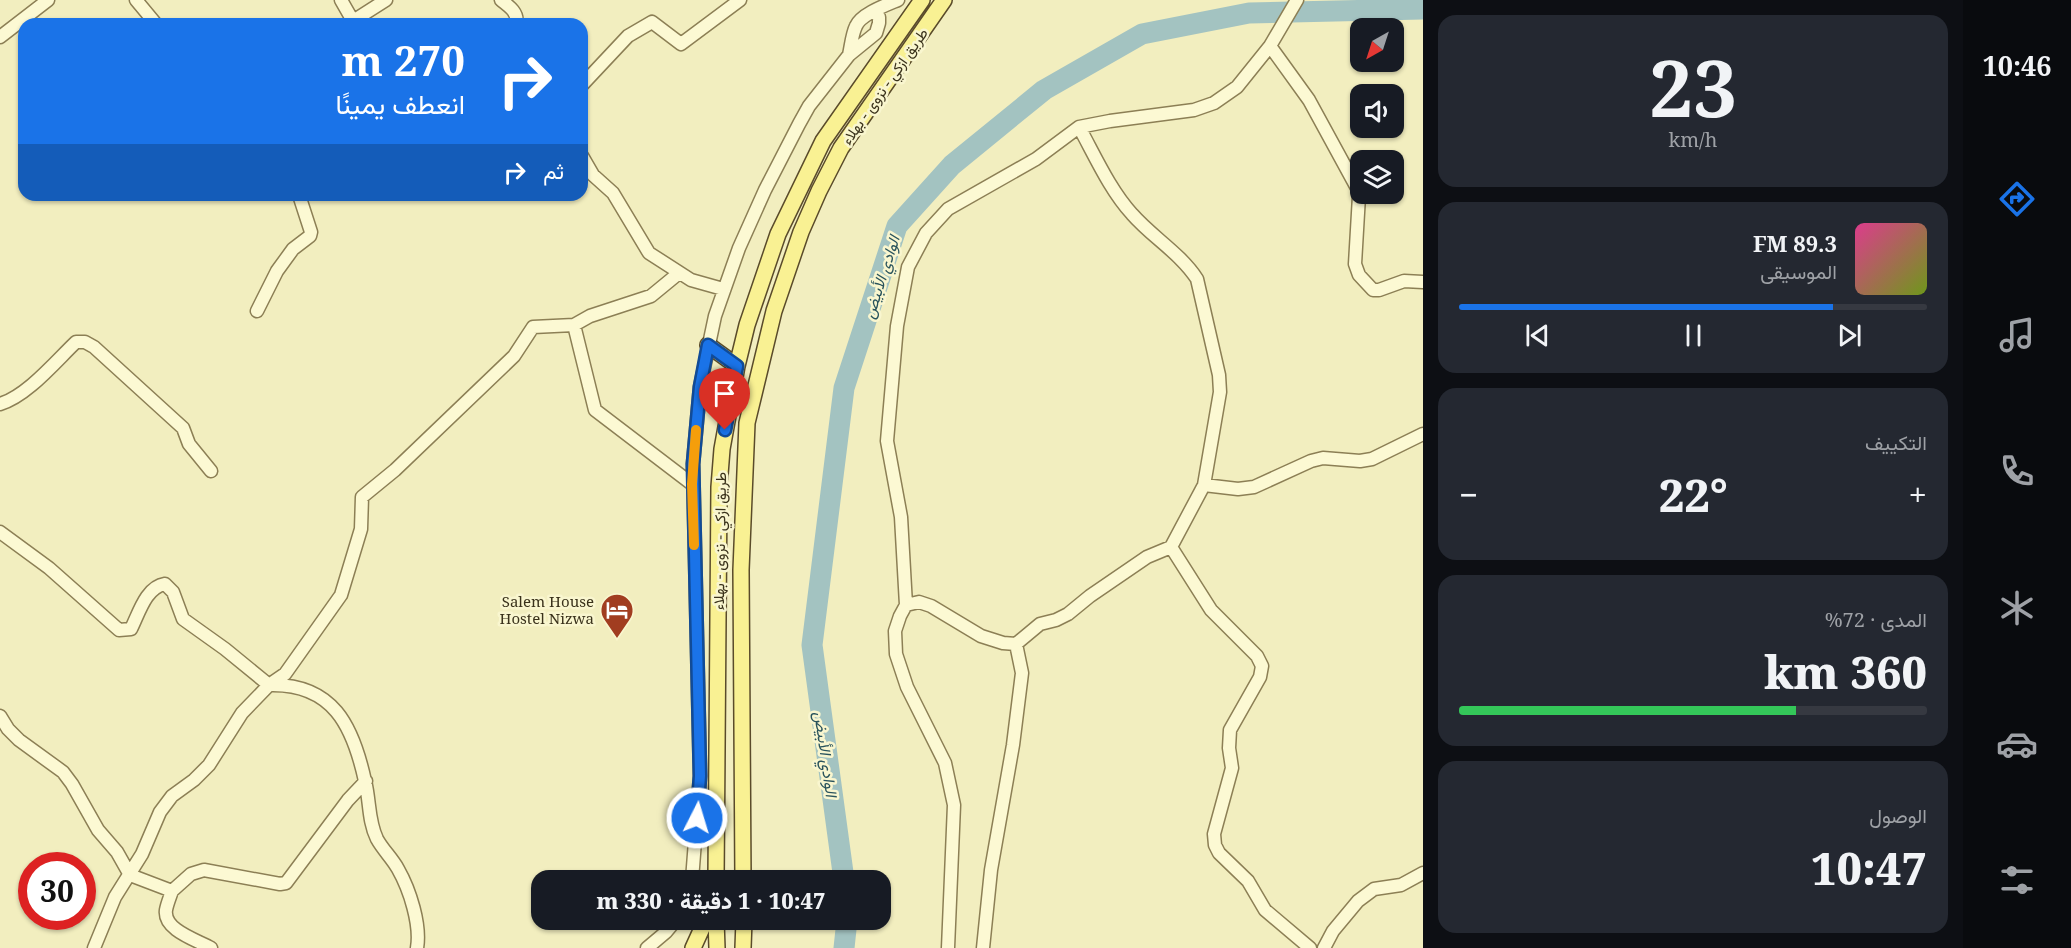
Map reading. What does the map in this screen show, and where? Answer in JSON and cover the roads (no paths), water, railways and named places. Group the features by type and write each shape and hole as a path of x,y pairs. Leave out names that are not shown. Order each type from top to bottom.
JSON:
{"main road":[{"name":"طريق ازكي - نزوى - بهلاء","path":"716,870 719,487 722,449 737,366 747,325 778,234 800,185 823,141 922,0"},
{"name":"طريق ازكي - نزوى - بهلاء","path":"743,870 741,570 747,423 774,311 801,232 819,191 841,148 946,0"},
{"path":"708,345 737,366"},
{"path":"710,870 715,836"},
{"path":"693,948 700,930"},
{"path":"716,930 717,948"},
{"path":"744,930 744,948"}],"street":[{"path":"25,18 48,0"},
{"path":"135,0 151,18"},
{"path":"341,0 351,18"},
{"path":"359,18 386,0"},
{"path":"501,0 512,9 516,18"},
{"path":"588,79 628,36 652,22 681,44 740,0"},
{"path":"849,55 855,27 864,16 898,0"},
{"path":"948,948 954,805 945,763 907,687 896,654 895,631 906,605 901,518 887,441 897,326 908,267 926,233 948,209 1036,159 1079,128 1110,120 1194,111 1214,104 1237,87 1270,46 1297,0"},
{"path":"693,870 700,776 692,484 700,387 708,345 723,289 765,190 809,105 849,55 876,33 879,17 874,12"},
{"path":"0,37 18,23"},
{"path":"1270,46 1309,100 1358,188 1355,264 1359,275 1372,290 1379,290 1404,281 1423,282"},
{"path":"906,605 919,602 931,606 981,636 1003,643 1016,644 1040,624 1068,614 1147,557 1172,547 1204,485 1220,392 1219,375 1197,279 1190,268 1160,242 1123,204 1079,128"},
{"path":"588,166 593,175 613,193 649,253 691,280 723,289"},
{"path":"257,311 292,249 310,236 301,201"},
{"path":"94,948 115,897 142,854 160,812 172,796 194,780 209,765 235,722 269,685 285,674 341,596 361,529 362,497 395,470 514,356 533,327 574,325 590,316 651,296 679,273"},
{"path":"574,325 595,410 692,484"},
{"path":"0,404 10,401 31,384 76,342 85,342 94,347 183,428 189,444 211,471"},
{"path":"1204,485 1238,489 1254,487 1311,461 1323,458 1360,461 1372,459 1423,434"},
{"path":"0,532 49,568 120,630 125,631 131,628 145,600 158,586 165,584 170,587 183,619 269,685 288,685 299,688 334,708 346,722 351,733 366,781 372,826 377,840 399,870 415,912 419,938 417,948"},
{"path":"1172,547 1211,610 1257,656 1262,666 1260,677 1230,730 1229,748 1233,768 1214,834 1215,845 1219,853 1248,881 1265,910 1310,948"},
{"path":"983,948 991,870 1013,745 1022,673 1016,644"},
{"path":"0,716 19,740 63,772 98,830 117,852 130,875 172,891"},
{"path":"211,948 177,930 168,921 165,911 172,891 191,874 204,870 280,884 286,883 348,800 366,781"},
{"path":"1324,948 1333,931 1358,901 1374,889 1401,885 1423,873"},
{"path":"647,948 668,930"}],"waterway":[{"name":"الوادي الأبيض","path":"843,870 812,645 844,388 897,226 952,165 1044,90 1142,34 1249,13 1423,9"},
{"name":"الوادي الأبيض","path":"844,948 846,930"}],"place":[{"name":"Salem House Hostel Nizwa","path":"617,639"}]}
